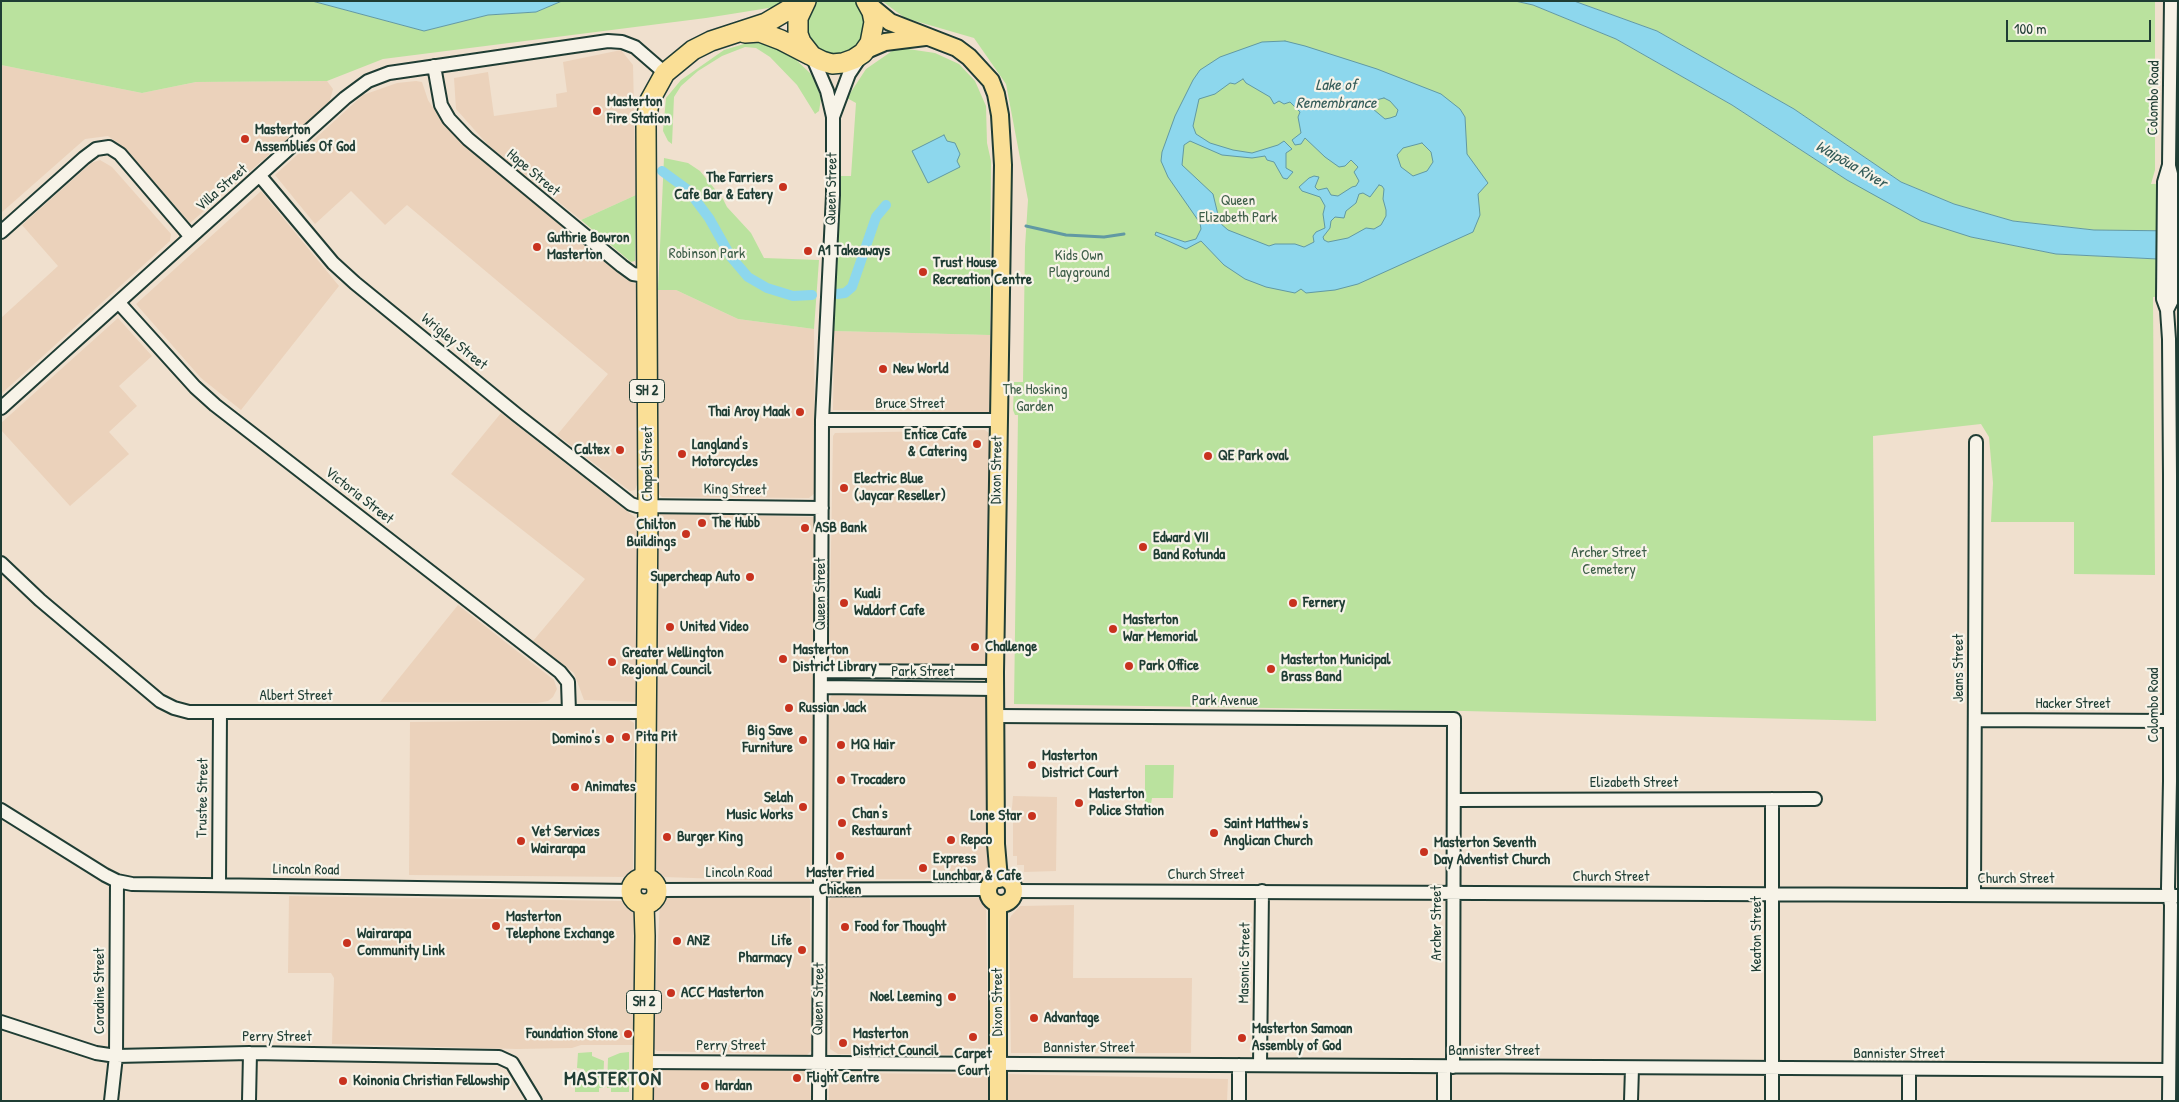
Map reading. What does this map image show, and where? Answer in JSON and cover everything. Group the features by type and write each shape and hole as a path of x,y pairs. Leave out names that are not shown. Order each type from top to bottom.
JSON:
{"highway":[{"name":"Chapel Street","path":"643,1101 646,936 644,891 648,505 646,124 649,102 665,73 693,50 711,40 766,23 805,1"},
{"name":"SH 2","path":"805,1 800,10 797,26 801,42 812,56 822,61 843,63 863,52"},
{"path":"863,52 870,43 874,22 866,2"},
{"name":"Chapel Street","path":"733,33 760,32 781,40 812,56"}],"main road":[{"name":"Dixon Street","path":"866,2 890,22 957,48 981,68 991,81 996,94 1000,115 1003,165 998,420 995,672 996,844 994,884"},
{"name":"Dixon Street","path":"863,52 885,42 928,37"},
{"path":"1009,882 1014,891 1010,900 998,904 990,898 994,884 1009,882"},
{"name":"Dixon Street","path":"998,904 998,1101"}],"street":[{"name":"Colombo Road","path":"2169,1101 2174,896 2168,888 2170,720 2167,303 2171,1"},
{"name":"Villa Street","path":"1,408 345,98 368,81 388,73 608,41 622,42 635,47 665,73"},
{"name":"Queen Street","path":"833,117 848,74 863,52"},
{"name":"Queen Street","path":"812,56 827,91 833,117 833,195 822,420 819,1101"},
{"name":"Hope Street","path":"434,66 441,105 449,119 468,139 622,266 633,274 646,276"},
{"path":"1,232 84,158 96,149 109,147 120,154 191,237"},
{"name":"Wrigley Street","path":"260,176 333,263 355,282 517,415 631,504 637,506 648,505"},
{"name":"Victoria Street","path":"119,303 195,387 215,405 560,672 568,682 569,712"},
{"name":"Bruce Street","path":"822,420 998,420"},
{"name":"Jeans Street","path":"1974,894 1976,442"},
{"name":"King Street","path":"648,505 822,508"},
{"name":"Albert Street","path":"1,562 34,595 160,701 174,708 190,712 646,712"},
{"name":"Park Street","path":"821,671 995,672"},
{"name":"Park Street","path":"821,687 996,689"},
{"name":"Trustee Street","path":"219,885 220,712"},
{"name":"Park Avenue","path":"996,716 1454,719"},
{"name":"Archer Street","path":"1444,1101 1449,1067 1454,892 1454,719"},
{"name":"Hacker Street","path":"1976,720 2170,720"},
{"name":"Keaton Street","path":"1772,799 1774,894 1772,1101"},
{"name":"Elizabeth Street","path":"1454,800 1814,799"},
{"name":"Lincoln Road","path":"1,810 105,875 118,881 147,885 644,891 820,890"},
{"name":"Coradine Street","path":"111,1101 116,1056 118,881"},
{"path":"820,890 994,884"},
{"name":"Church Street","path":"1014,891 2174,896"},
{"name":"Masonic Street","path":"1260,1065 1262,891"},
{"name":"Perry Street","path":"1,1022 96,1053 116,1056 250,1053 499,1057 510,1061 535,1101"},
{"path":"249,1101 250,1053"},
{"name":"Perry Street","path":"643,1062 819,1062"},
{"name":"Bannister Street","path":"819,1062 1909,1070 2169,1070"},
{"path":"1239,1065 1239,1101"},
{"path":"1631,1101 1632,1068"},
{"path":"1909,1070 1909,1101"}],"shaded area":[{"path":"621,50 633,65 636,195 581,220 488,145 456,109 454,78 488,72 494,116 557,107 556,94 567,92 563,62"},
{"path":"1,65 142,93 196,82 327,81 333,89 329,103 190,223 125,148 108,136 85,139 1,213"},
{"path":"422,82 428,100 444,125 461,142 627,280 638,285 639,479 635,490 630,491 557,435 608,374 407,205 385,225 351,191 315,224 275,175 363,95 397,83"},
{"path":"100,160 112,167 171,234 170,241 1,394 1,318 58,266 22,225 91,163"},
{"path":"261,191 339,286 241,410 201,378 136,304"},
{"path":"663,288 676,290 738,319 814,329 815,493 809,498 662,497 657,492 658,290"},
{"path":"118,318 152,356 119,386 137,406 109,432 129,454 70,506 1,430 1,423"},
{"path":"834,331 990,335 991,413 833,410"},
{"path":"501,413 637,519 639,523 638,702 584,700 574,673 533,641 585,579 451,474"},
{"path":"985,430 990,434 987,666 829,665 833,436 835,433"},
{"path":"660,514 817,517 812,880 809,882 664,877 656,869 657,517"},
{"path":"458,605 554,680 557,689 553,697 548,701 537,703 380,702"},
{"path":"833,693 985,695 987,699 991,874 987,879 837,879 832,876 830,873 828,702"},
{"path":"628,719 634,723 633,872 628,877 409,875 410,722"},
{"path":"1013,796 1057,797 1056,871 1024,872 1024,865 1017,865 1017,856 1013,856 1013,820 1011,820"},
{"path":"289,896 626,901 632,906 637,915 635,1045 581,1045 572,1048 517,1049 332,1044 334,978 331,973 288,973"},
{"path":"807,896 810,899 811,1051 807,1055 657,1051 653,1048 660,900 667,898"},
{"path":"831,898 979,898 986,901 988,1055 838,1054 830,1049 829,902"},
{"path":"1074,905 1073,978 1192,978 1191,1053 1011,1053 1009,921 1011,916 1020,906"},
{"path":"656,1068 809,1068 811,1101 650,1101 650,1072"},
{"path":"829,1073 988,1074 988,1101 829,1101"},
{"path":"1006,1074 1228,1079 1227,1101 1006,1101"}],"green space":[{"path":"1,1 312,1 424,31 488,15 536,12 562,1 781,1 775,7 706,18 383,59 327,81 196,82 142,93 1,65"},
{"path":"813,1 859,1 869,20 860,49 828,58 804,35 806,12"},
{"name":"Queen Elizabeth Park","path":"882,1 1515,1 1533,5 1616,39 1732,105 1847,180 1971,237 2056,254 2178,260 2178,295 2153,297 2155,575 2074,574 2074,522 1991,522 1993,483 1989,437 1981,424 1873,436 1876,721 1464,711 1014,704 1018,415 1015,415 1013,410 1014,382 1023,382 1025,247 1028,200 1006,84 974,38 905,18"},
{"path":"1574,1 2155,1 2155,170 2151,184 2178,183 2178,231 2094,230 2013,221 1954,204 1901,182 1794,109 1657,31"},
{"path":"760,43 778,48 792,56 810,73 821,99 819,111 815,114 797,85 770,57 756,48 745,47 722,56 698,71 681,86 674,97 672,144 668,141 663,131 666,98 681,80 724,50 744,44"},
{"path":"895,49 935,53 959,64 975,81 986,106 987,143 991,161 990,335 834,331 837,176 851,176 856,103 847,98 866,69"},
{"name":"Robinson Park","path":"664,158 688,163 700,171 723,199 727,207 751,233 764,258 819,260 814,329 738,319 676,290 658,290"},
{"path":"636,195 635,261 631,262 581,220"},
{"path":"1145,765 1174,765 1173,798 1152,798 1151,804 1145,806"},
{"path":"592,1052 592,1056 604,1061 603,1088 599,1088 599,1092 575,1092 575,1084 584,1084 584,1069 577,1068 578,1053"},
{"path":"629,1052 629,1092 611,1092 611,1088 607,1088 608,1058 620,1053"}],"water":[{"path":"312,1 562,1 536,12 488,15 424,31"},
{"name":"Waipōua River","path":"1515,1 1574,1 1657,31 1794,109 1901,182 1954,204 2013,221 2094,230 2178,231 2178,260 2056,254 1971,237 1921,221 1847,180 1732,105 1616,39 1533,5"},
{"name":"Lake of Remembrance","path":"1285,41 1377,69 1441,94 1460,109 1465,117 1467,154 1488,183 1478,194 1480,215 1473,232 1358,284 1335,290 1306,293 1301,289 1295,293 1266,287 1245,279 1224,265 1201,241 1186,249 1155,235 1156,232 1185,242 1196,239 1201,229 1200,223 1168,177 1161,161 1162,152 1175,116 1193,80 1200,70 1220,57 1262,42","holes":["1243,79 1246,83 1270,97 1274,104 1279,101 1284,104 1290,102 1300,112 1298,117 1301,133 1292,140 1295,145 1301,144 1305,138 1339,167 1345,166 1351,160 1358,167 1354,172 1359,181 1356,186 1338,196 1331,195 1327,188 1318,190 1315,187 1319,177 1309,178 1299,187 1302,191 1320,197 1325,206 1323,214 1325,228 1316,232 1313,236 1314,242 1304,247 1295,244 1275,244 1269,246 1228,230 1220,223 1213,194 1182,165 1184,145 1190,141 1222,155 1252,158 1265,156 1267,160 1274,162 1283,178 1287,179 1293,172 1286,168 1286,153 1292,149 1284,141 1278,145 1252,153 1210,143 1196,134 1193,126 1199,99 1215,94 1230,83 1235,84","1384,98 1390,101 1398,110 1396,116 1385,119 1373,109 1376,100","1422,143 1431,152 1433,162 1427,171 1413,176 1401,167 1397,155 1403,148","1379,185 1382,186 1384,189 1383,199 1386,216 1381,225 1374,229 1366,228 1348,238 1328,242 1324,240 1323,237 1330,228 1331,221 1335,217 1344,218 1346,211 1356,203 1359,194 1363,193 1370,197"]},
{"path":"944,135 947,141 955,143 960,154 957,161 960,167 928,183 912,151"}],"waterway":[{"path":"662,171 688,190 709,218 731,257 748,277 767,288 793,296 812,295"},
{"path":"837,294 845,293 852,287 876,217 886,205"},
{"path":"1026,226 1066,235 1104,237 1124,234"}],"place":[{"name":"Masterton Fire Station","path":"597,111"},
{"name":"Masterton Assemblies Of God","path":"245,139"},
{"name":"The Farriers Cafe Bar & Eatery","path":"783,187"},
{"name":"Guthrie Bowron Masterton","path":"537,247"},
{"name":"A1 Takeaways","path":"808,251"},
{"name":"Trust House Recreation Centre","path":"923,272"},
{"name":"New World","path":"883,369"},
{"name":"Thai Aroy Maak","path":"800,412"},
{"name":"Entice Cafe & Catering","path":"977,444"},
{"name":"Caltex","path":"620,450"},
{"name":"Langland's Motorcycles","path":"682,454"},
{"name":"QE Park oval","path":"1208,456"},
{"name":"Electric Blue (Jaycar Reseller)","path":"844,488"},
{"name":"The Hubb","path":"702,523"},
{"name":"ASB Bank","path":"805,528"},
{"name":"Chilton Buildings","path":"686,534"},
{"name":"Edward VII Band Rotunda","path":"1143,547"},
{"name":"Supercheap Auto","path":"750,577"},
{"name":"Kuali Waldorf Cafe","path":"844,603"},
{"name":"Fernery","path":"1293,603"},
{"name":"United Video","path":"670,627"},
{"name":"Masterton War Memorial","path":"1113,629"},
{"name":"Challenge","path":"975,647"},
{"name":"Masterton District Library","path":"783,659"},
{"name":"Greater Wellington Regional Council","path":"612,662"},
{"name":"Park Office","path":"1129,666"},
{"name":"Masterton Municipal Brass Band","path":"1271,669"},
{"name":"Russian Jack","path":"789,708"},
{"name":"Pita Pit","path":"626,737"},
{"name":"Domino's","path":"610,739"},
{"name":"Big Save Furniture","path":"803,740"},
{"name":"MQ Hair","path":"841,745"},
{"name":"Masterton District Court","path":"1032,765"},
{"name":"Trocadero","path":"841,780"},
{"name":"Animates","path":"575,787"},
{"name":"Masterton Police Station","path":"1079,803"},
{"name":"Selah Music Works","path":"803,807"},
{"name":"Lone Star","path":"1032,816"},
{"name":"Chan's Restaurant","path":"842,823"},
{"name":"Saint Matthew's Anglican Church","path":"1214,833"},
{"name":"Burger King","path":"667,837"},
{"name":"Repco","path":"951,840"},
{"name":"Vet Services Wairarapa","path":"521,841"},
{"name":"Masterton Seventh Day Adventist Church","path":"1424,852"},
{"name":"Master Fried Chicken","path":"840,856"},
{"name":"Express Lunchbar & Cafe","path":"923,868"},
{"name":"Masterton Telephone Exchange","path":"496,926"},
{"name":"Food for Thought","path":"845,927"},
{"name":"ANZ","path":"677,941"},
{"name":"Wairarapa Community Link","path":"347,943"},
{"name":"Life Pharmacy","path":"802,950"},
{"name":"ACC Masterton","path":"671,993"},
{"name":"Noel Leeming","path":"952,997"},
{"name":"Advantage","path":"1034,1018"},
{"name":"Foundation Stone","path":"628,1034"},
{"name":"Carpet Court","path":"973,1037"},
{"name":"Masterton Samoan Assembly of God","path":"1242,1038"},
{"name":"Masterton District Council","path":"843,1043"},
{"name":"Flight Centre","path":"797,1078"},
{"name":"Koinonia Christian Fellowship","path":"343,1081"},
{"name":"Hardan","path":"705,1086"}],"district":[{"name":"MASTERTON","path":"613,1080"}],"park label":[{"name":"Kids Own Playground","path":"1079,264"},
{"name":"The Hosking Garden","path":"1035,398"},
{"name":"Archer Street Cemetery","path":"1609,562"}]}
